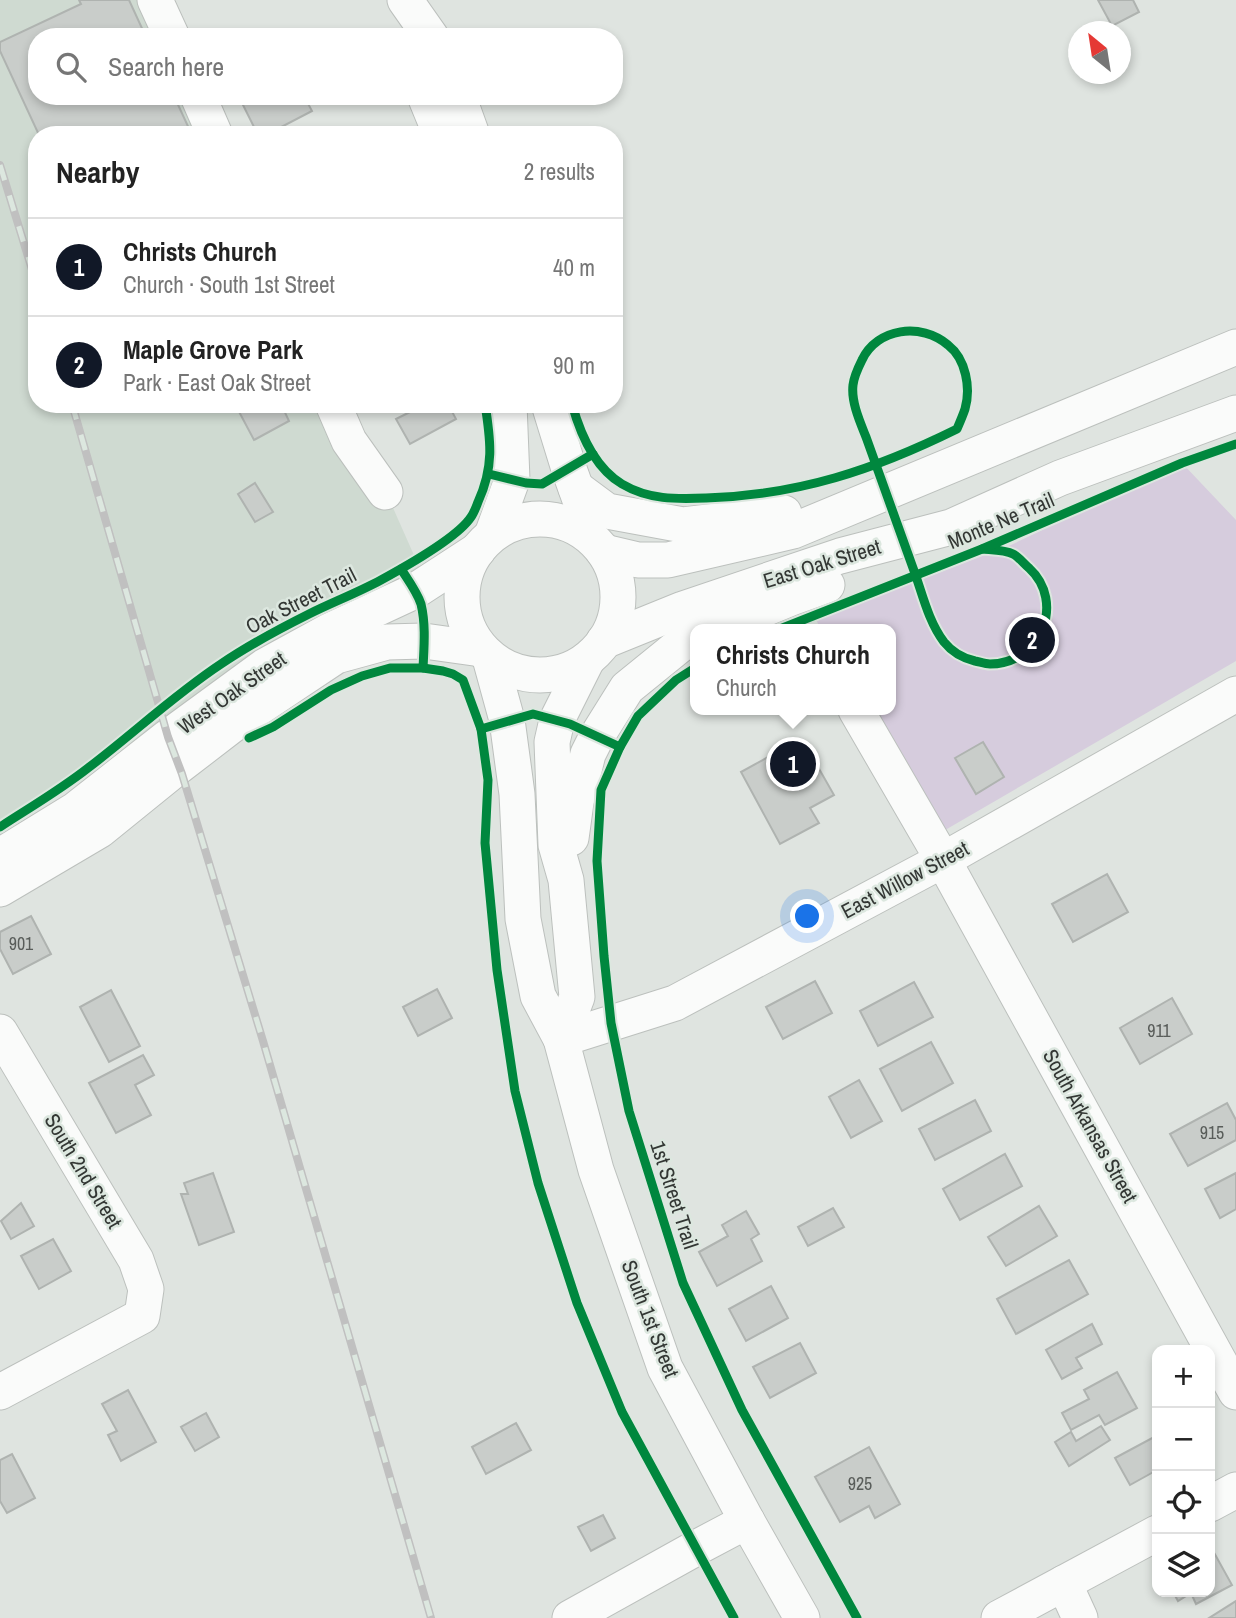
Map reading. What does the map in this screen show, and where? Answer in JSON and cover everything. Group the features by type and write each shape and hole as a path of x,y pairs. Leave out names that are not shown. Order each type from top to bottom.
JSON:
{"street":[{"path":"156,0 168,28"},
{"path":"403,0 405,28"},
{"path":"403,0 424,28"},
{"path":"202,105 211,126"},
{"path":"429,105 437,126"},
{"path":"461,105 469,126"},
{"name":"East Oak Street","path":"600,548 638,560 668,560 793,531 1236,347"},
{"name":"East Oak Street","path":"596,651 683,609 840,556 951,527 1060,478 1236,412"},
{"path":"337,413 349,441 386,492"},
{"path":"509,413 512,480 485,542 467,568 462,589 463,611 469,631 485,653 507,668 527,675 548,675 569,670 596,651"},
{"path":"552,413 576,488 600,548 614,573 618,597 615,620 557,720 552,742 556,845 566,880 577,997 561,1039"},
{"name":"East Oak Street","path":"576,488 607,511 683,525 850,506"},
{"path":"485,542 512,524 534,519 557,521 579,529 600,548"},
{"path":"728,624 842,580 951,527"},
{"name":"West Oak Street","path":"0,856 75,810 265,666 329,631 415,591 485,542"},
{"path":"566,880 576,802 589,754 597,736 627,688 680,645 690,640"},
{"name":"West Oak Street","path":"0,889 100,830 232,726 336,656 387,642 424,641 485,653"},
{"name":"South 1st Street","path":"485,653 508,720 517,794 523,919 538,996 561,1039 596,1170 665,1368 802,1618"},
{"name":"East Willow Street","path":"561,1039 675,1003 943,860 1236,695"},
{"name":"South Arkansas Street","path":"859,715 943,860 1236,1392"},
{"name":"South 2nd Street","path":"0,1032 136,1260 146,1289 142,1316 0,1392"},
{"path":"1215,1501 1236,1490"},
{"path":"570,1618 747,1521"},
{"path":"999,1618 1153,1534"},
{"path":"1065,1583 1080,1618"}],"shaded area":[{"path":"0,0 165,0 178,28 28,28 28,105 213,105 222,126 28,126 28,413 351,413 421,571 232,675 0,832"},
{"path":"1182,463 1236,520 1236,661 940,833 871,715 896,715 896,624 818,624 816,620 1011,545"}],"building":[{"path":"79,0 129,0 142,28 30,28 81,4"},
{"path":"1098,0 1133,0 1139,12 1122,21 1109,21"},
{"path":"28,29 28,105 178,105 188,126 35,126 0,51 0,42"},
{"path":"243,105 309,105 312,111 283,126 254,126"},
{"path":"240,413 285,413 289,421 254,440"},
{"path":"408,413 453,413 456,419 410,444 396,419"},
{"path":"255,483 273,512 255,522 238,494"},
{"path":"983,742 1004,777 976,794 955,758"},
{"path":"779,751 787,765 810,753 834,795 810,808 819,823 780,844 741,772"},
{"path":"1107,874 1128,912 1073,942 1052,904"},
{"path":"31,916 51,954 13,974 0,949 0,932"},
{"path":"815,981 832,1013 783,1039 766,1007"},
{"path":"914,982 933,1017 878,1046 860,1011"},
{"path":"437,989 452,1018 418,1036 403,1007"},
{"path":"111,990 140,1046 109,1062 80,1007"},
{"path":"1172,998 1192,1034 1140,1064 1120,1028"},
{"path":"931,1042 953,1083 902,1111 880,1069"},
{"path":"143,1055 154,1075 135,1085 151,1115 116,1133 89,1083"},
{"path":"859,1080 882,1121 851,1138 829,1097"},
{"path":"975,1100 991,1131 935,1160 919,1129"},
{"path":"1227,1103 1236,1120 1236,1140 1188,1166 1170,1134"},
{"path":"1005,1154 1022,1186 960,1220 943,1189"},
{"path":"213,1173 234,1232 199,1245 181,1194 188,1194 184,1183"},
{"path":"1236,1173 1236,1209 1220,1218 1205,1189"},
{"path":"21,1203 34,1226 11,1239 1,1221"},
{"path":"1039,1206 1057,1236 1006,1266 988,1237"},
{"path":"833,1208 844,1227 808,1246 798,1227"},
{"path":"746,1211 759,1234 751,1239 762,1261 717,1286 699,1252 728,1236 722,1225"},
{"path":"53,1239 71,1271 39,1289 21,1256"},
{"path":"1069,1260 1088,1294 1016,1334 997,1299"},
{"path":"771,1286 788,1318 746,1341 729,1309"},
{"path":"1092,1324 1102,1344 1076,1358 1082,1368 1062,1379 1046,1350"},
{"path":"800,1343 816,1373 770,1398 753,1367"},
{"path":"1117,1372 1137,1408 1105,1425 1099,1415 1071,1430 1062,1413 1089,1399 1084,1390"},
{"path":"128,1390 156,1442 121,1461 108,1435 117,1431 102,1404"},
{"path":"206,1413 219,1437 195,1451 181,1427"},
{"path":"516,1423 531,1450 486,1474 472,1447"},
{"path":"1101,1426 1110,1440 1069,1466 1055,1442 1071,1432 1076,1441"},
{"path":"1152,1438 1152,1473 1130,1485 1115,1458"},
{"path":"869,1447 900,1504 875,1518 869,1506 840,1522 815,1477"},
{"path":"12,1454 35,1498 7,1513 0,1501 0,1460"},
{"path":"603,1515 615,1538 591,1551 578,1527"},
{"path":"1215,1554 1232,1585 1215,1594"},
{"path":"1193,1597 1209,1597 1196,1604"},
{"path":"1236,1601 1236,1618 1209,1618"}],"railway":[{"path":"0,165 28,257"},
{"path":"75,413 168,737 182,774 263,1041 431,1618"}],"cycle path":[{"name":"Monte Ne Trail","path":"913,331 937,338 948,345 959,358 967,383 967,401 957,429 876,464 859,418 853,392 854,378 862,360 869,349 889,335 913,331"},
{"name":"Oak Street Trail","path":"0,827 77,776 232,657 287,625 391,575 455,534 473,514 487,477 490,442 486,413"},
{"name":"Monte Ne Trail","path":"575,413 584,438 604,469 622,484 653,496 706,498 773,492 835,478 876,464"},
{"name":"Monte Ne Trail","path":"793,624 982,549 1182,463 1236,444"},
{"path":"489,474 542,484 593,454"},
{"name":"Monte Ne Trail","path":"876,464 934,625 954,652 970,660 990,664 1008,661 1023,654 1035,643 1046,613 1046,597 1040,582 1017,557 1006,552 982,549"},
{"path":"401,569 415,591 423,612 423,668"},
{"path":"249,738 273,727 331,690 362,676 390,668 443,671 463,680 481,729 488,780 485,843 497,970 515,1091 538,1183 577,1303 622,1412 734,1618"},
{"path":"481,729 533,714 570,724 620,747 638,716 676,680 690,671"},
{"name":"1st Street Trail","path":"620,747 601,790 597,861 611,1023 629,1111 683,1283 742,1410 857,1618"}],"place":[{"name":"Maple Grove Park","path":"1032,640"},
{"name":"Christs Church","path":"793,764"}]}
